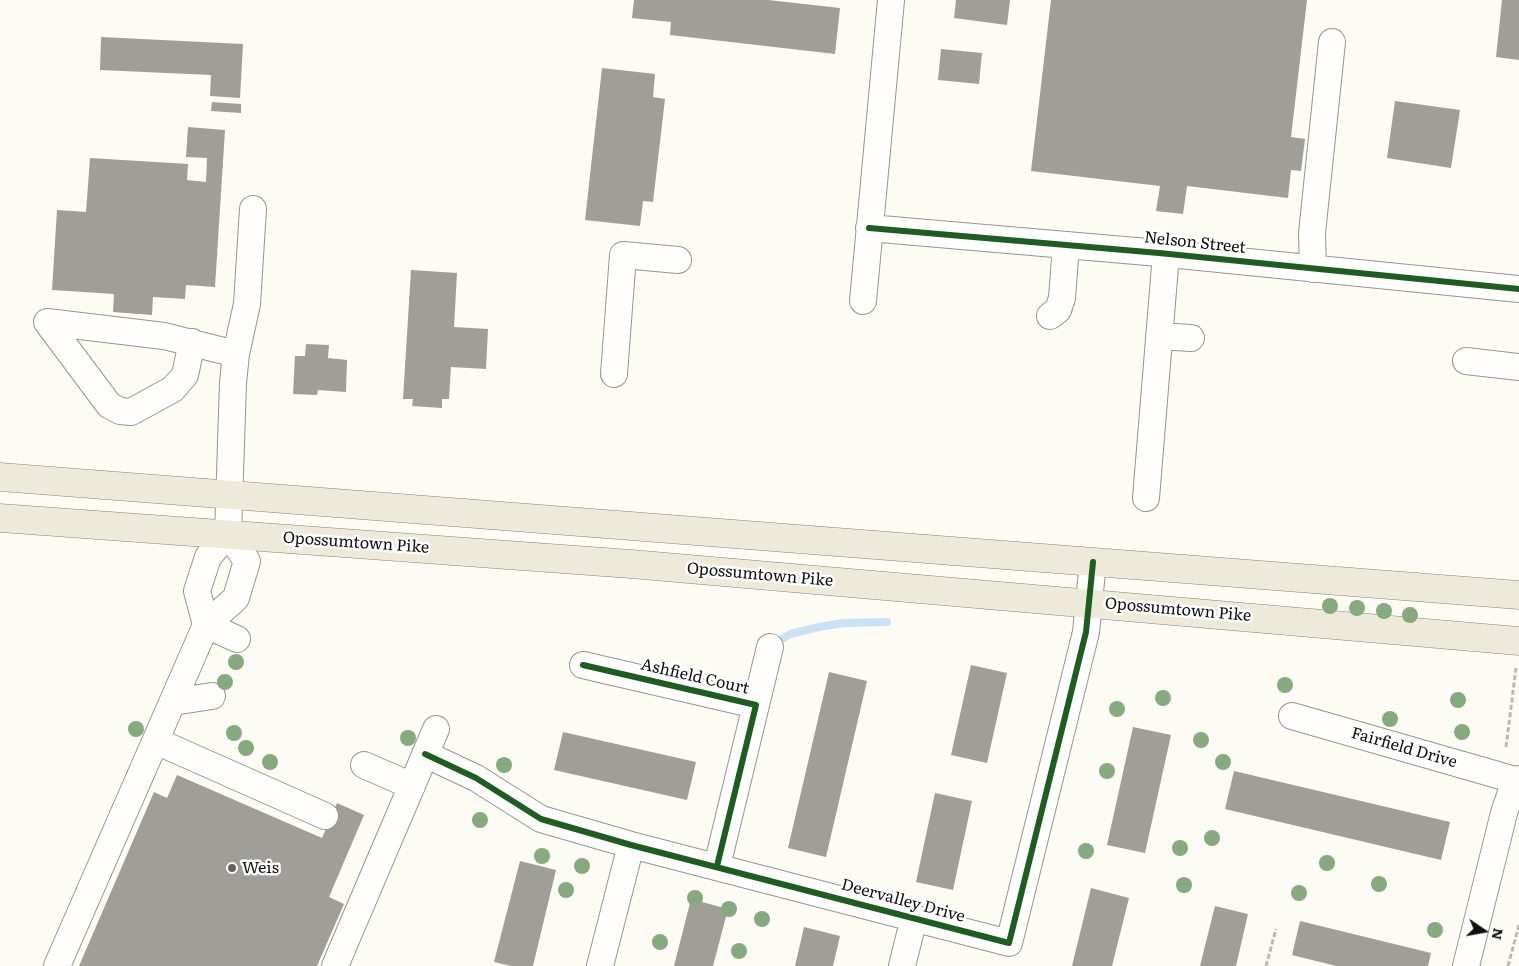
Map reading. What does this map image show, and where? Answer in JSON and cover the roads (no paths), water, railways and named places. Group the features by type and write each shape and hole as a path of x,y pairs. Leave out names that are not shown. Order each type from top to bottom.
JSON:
{"main road":[{"path":"0,477 909,546 1519,595"},
{"name":"Opossumtown Pike","path":"0,518 631,564 1090,602 1519,641"}],"street":[{"path":"863,301 891,0"},
{"path":"1313,269 1312,233 1332,42"},
{"path":"57,966 206,625 236,598 247,561 228,534 236,354 248,304 253,210"},
{"name":"Nelson Street","path":"869,228 1166,254 1519,289"},
{"path":"1050,316 1058,310 1062,298 1066,245"},
{"path":"1146,498 1166,254"},
{"path":"614,374 623,255 678,260"},
{"path":"192,342 185,375 173,389 131,412 120,411 109,404 47,322 164,336 192,342 236,354"},
{"path":"1159,336 1191,338"},
{"path":"1466,361 1519,367"},
{"path":"206,625 197,591 208,557 228,534"},
{"name":"Deervalley Drive","path":"425,754 476,778 541,819 631,845 1009,943 1086,632 1093,562"},
{"path":"206,625 237,639"},
{"name":"Ashfield Court","path":"717,866 770,647"},
{"name":"Ashfield Court","path":"583,665 756,704"},
{"path":"173,702 212,696"},
{"name":"Fairfield Drive","path":"1292,716 1517,780 1504,813 1466,966"},
{"path":"335,966 436,729"},
{"path":"156,741 325,816"},
{"path":"364,765 412,786"},
{"path":"600,966 631,845"},
{"path":"902,966 914,918"}],"waterway":[{"path":"779,641 790,634 819,627 844,623 887,622"}],"place":[{"name":"Weis","path":"232,868"}]}
